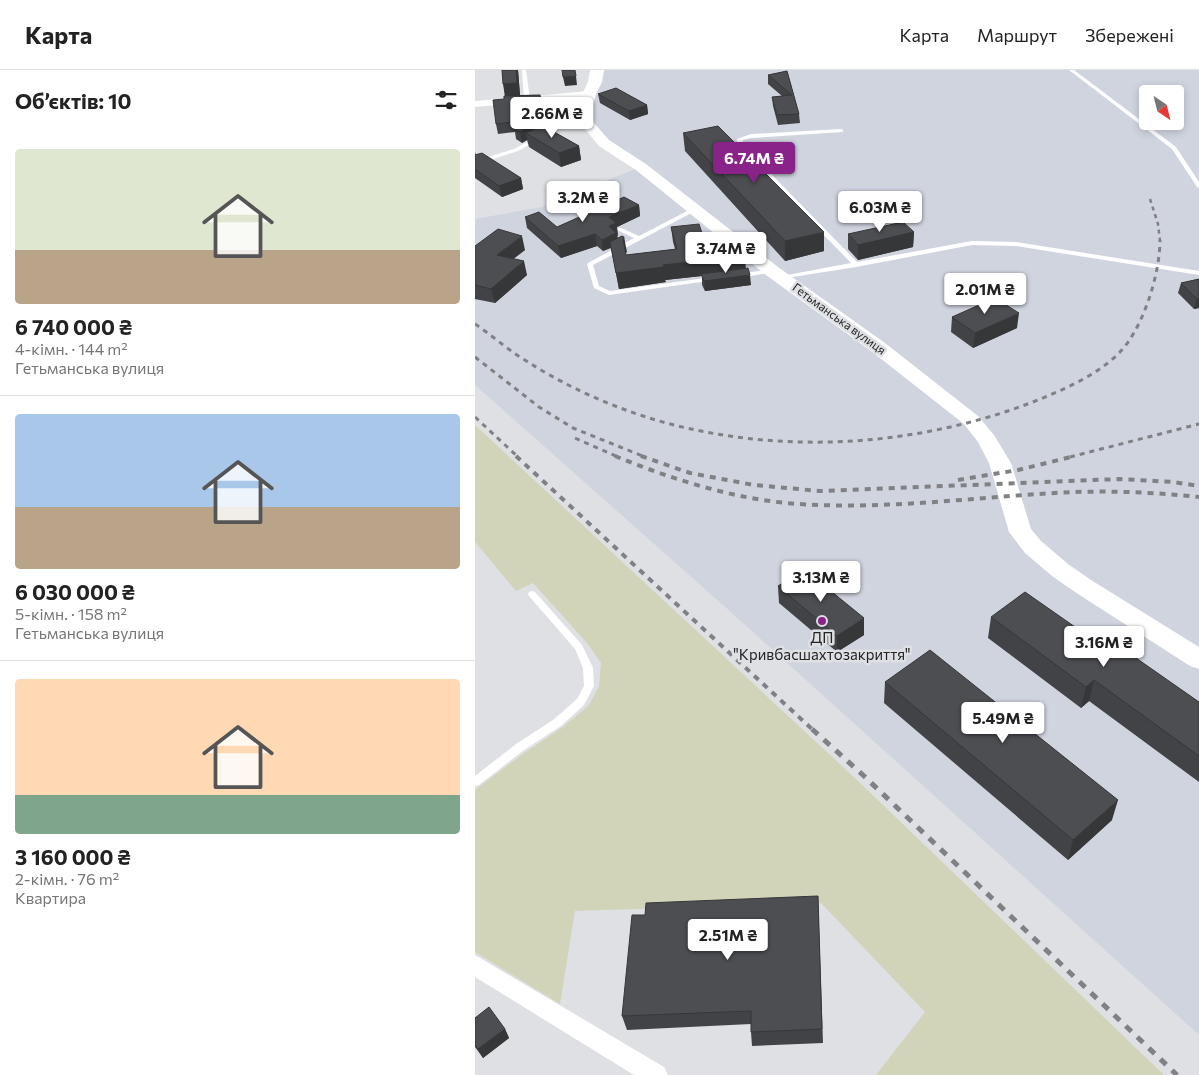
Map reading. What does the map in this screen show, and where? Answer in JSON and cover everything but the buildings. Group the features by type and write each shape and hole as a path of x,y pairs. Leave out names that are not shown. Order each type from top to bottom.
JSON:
{"street":[{"path":"585,119 589,94 595,82 597,70"},
{"path":"475,104 589,94"},
{"name":"Гетьманська вулиця","path":"585,119 594,133 605,143 641,167 777,274 878,347 971,420 987,440 1000,463 1020,532 1033,547 1060,570 1199,659"},
{"path":"475,965 656,1075"}],"lane":[{"path":"523,70 527,99"},
{"path":"1071,70 1174,148 1195,183 1199,186"},
{"path":"475,163 516,150 563,125 585,119"},
{"path":"841,131 751,136 740,139 739,144 856,265"},
{"path":"548,132 555,137"},
{"path":"695,209 590,264 596,287 609,293 619,293 720,278"},
{"path":"619,229 638,238"},
{"path":"729,277 777,274 856,265 973,243 998,243 1199,273"},
{"path":"475,782 557,723 581,702 589,686 588,668 579,647 531,594"}],"shaded area":[{"path":"597,70 1199,70 1199,1035 733,614 475,385 475,219 542,207 640,167 587,123"}],"green space":[{"path":"475,425 857,780 1164,1075 876,1075 925,1012 821,903 575,911 560,1004 475,952 475,790 524,753 563,727 589,705 599,686 601,663 587,643 533,583 516,591 475,542"}],"railway":[{"path":"1150,199 1158,224 1160,241"},
{"path":"475,324 521,358 562,382 617,407 674,425 719,434 765,440 811,442 858,441 904,436 950,427 995,415 1060,391 1101,368 1128,343 1143,316 1157,269 1160,241"},
{"path":"475,357 539,407 573,428 645,457"},
{"path":"475,417 518,457"},
{"path":"1070,457 1199,424"},
{"path":"575,438 618,457"},
{"path":"516,456 813,730"},
{"path":"615,456 699,486 742,496 786,503 853,506 887,505 1091,492 1199,497"},
{"path":"641,456 690,473 754,485 820,491 1120,479 1173,482 1199,486"},
{"path":"958,480 1018,470 1075,456"},
{"path":"812,729 864,776 1177,1075"}],"place":[{"name":"ДП \"Кривбасшахтозакриття\"","path":"822,621"}]}
